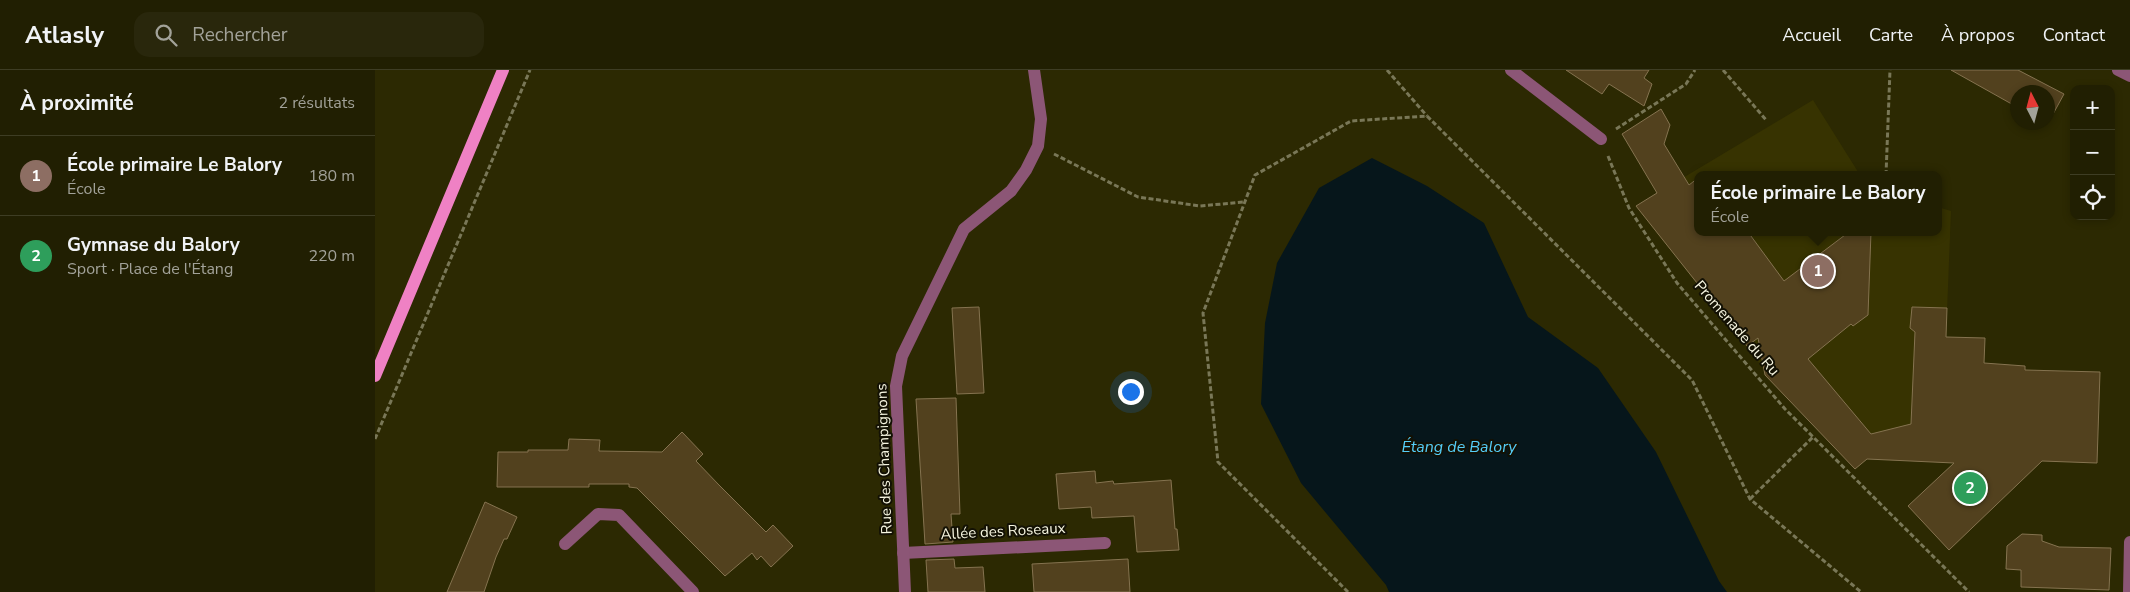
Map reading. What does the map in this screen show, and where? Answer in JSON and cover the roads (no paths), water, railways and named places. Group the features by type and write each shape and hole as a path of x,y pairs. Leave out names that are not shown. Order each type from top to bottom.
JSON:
{"main road":[{"path":"375,376 503,70"}],"street":[{"name":"Rue des Champignons","path":"905,592 896,386 902,356 964,229 1011,191 1026,170 1038,146 1041,119 1034,70"},
{"path":"1511,70 1601,139"},
{"path":"2119,70 2130,76"},
{"path":"565,544 598,514 619,515 693,592"},
{"path":"2129,592 2130,542"},
{"name":"Allée des Roseaux","path":"903,553 1105,543"}],"water":[{"name":"Étang de Balory","path":"1372,158 1427,186 1484,223 1528,317 1598,368 1656,452 1719,581 1727,592 1389,592 1386,585 1301,483 1261,404 1265,323 1277,263 1319,188"}],"place":[{"name":"École primaire Le Balory","path":"1818,271"},
{"name":"Gymnase du Balory","path":"1970,488"}]}
